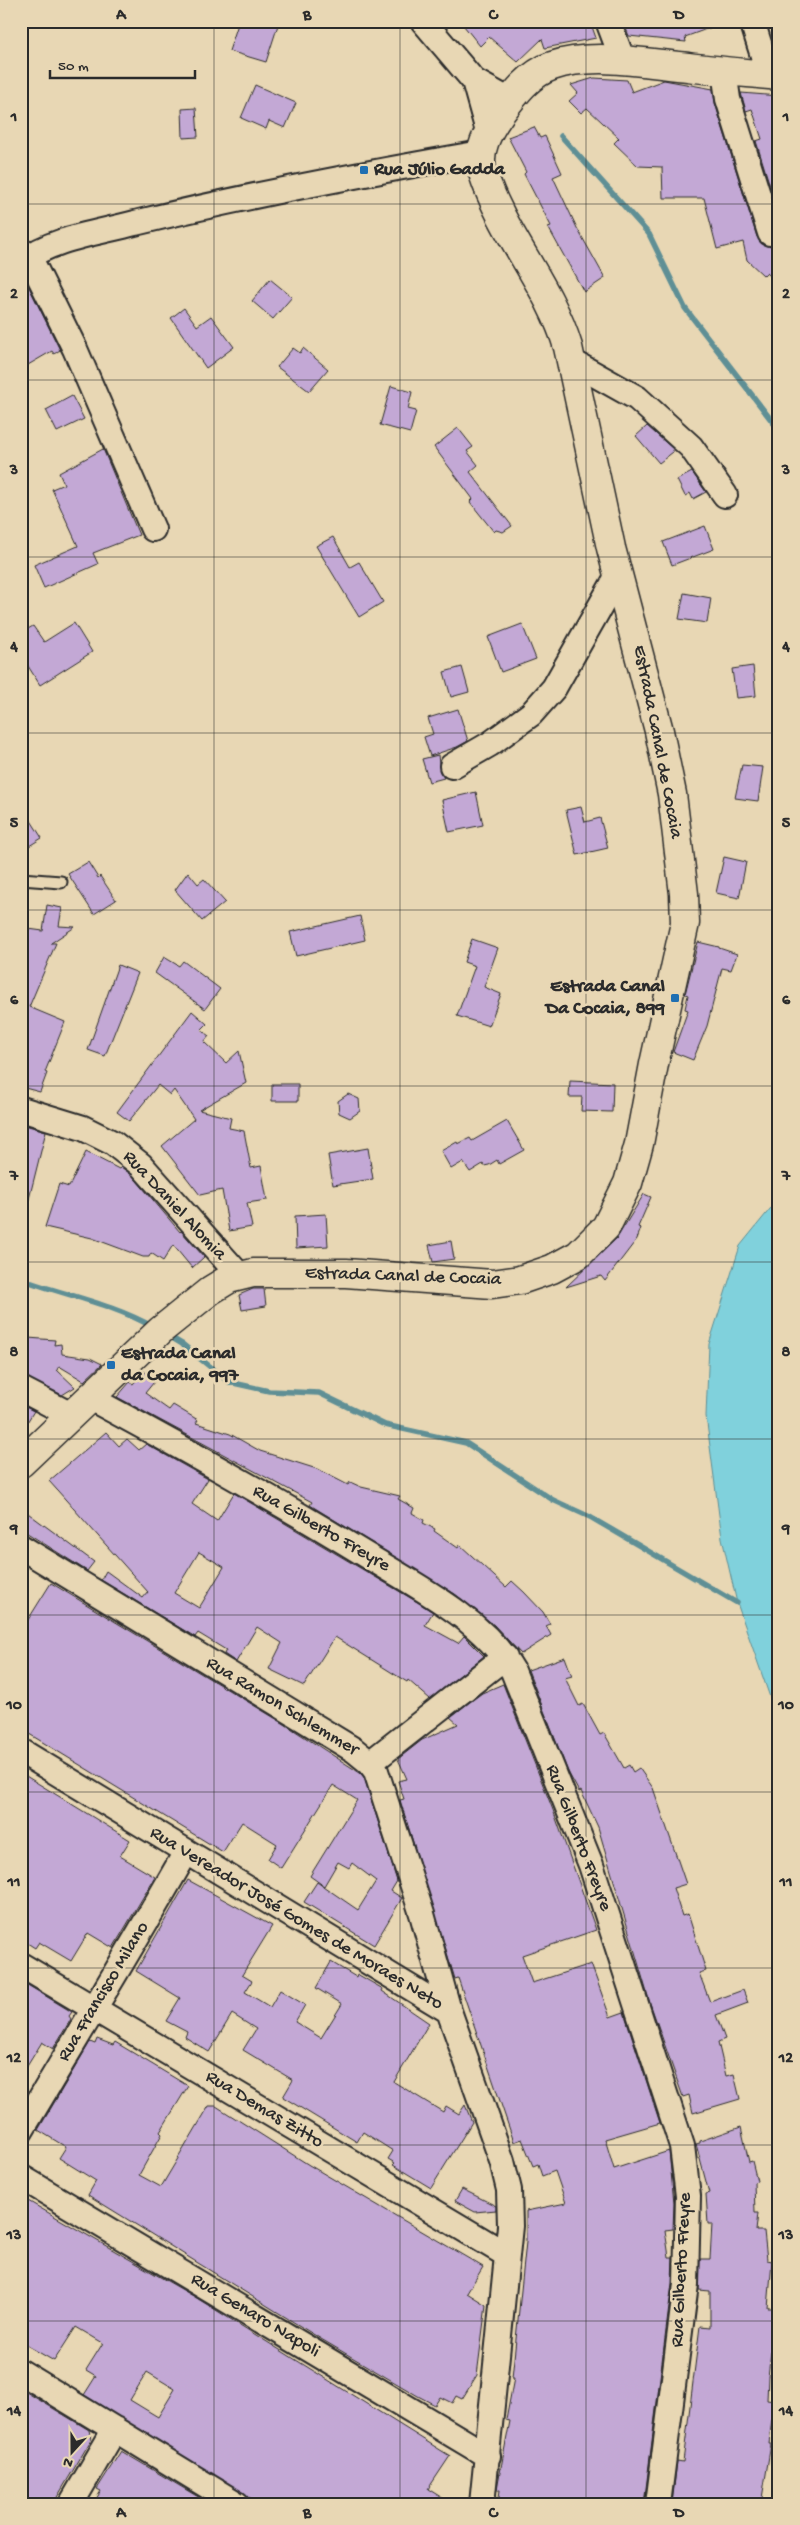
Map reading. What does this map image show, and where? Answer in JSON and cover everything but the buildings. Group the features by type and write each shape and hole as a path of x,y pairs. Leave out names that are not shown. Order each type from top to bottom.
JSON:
{"main road":[{"path":"485,142 510,101 534,75 552,66 582,60 623,61 774,75"},
{"name":"Estrada Canal de Cocaia","path":"21,1463 126,1363 196,1301 219,1284 254,1273 346,1273 492,1284 520,1280 552,1270 578,1255 606,1227 628,1183 639,1144 654,1064 685,923 684,894 667,771 653,703 618,575 572,360 556,315 496,208 482,172 485,142"}],"street":[{"path":"423,21 474,81 510,101"},
{"path":"608,21 623,61"},
{"path":"752,21 774,75"},
{"path":"724,71 728,98 770,234"},
{"path":"153,529 75,349 25,259 56,244 171,214 392,168 485,142 474,81"},
{"path":"572,360 637,398 691,447 724,495"},
{"path":"452,766 490,744 531,714 554,688 618,575"},
{"name":"Rua Daniel Alomia","path":"21,1109 83,1128 113,1143 141,1165 240,1276"},
{"name":"Rua Gilberto Freyre","path":"21,1389 81,1407 298,1514 417,1586 482,1633 505,1657 527,1703 591,1865 682,2146 688,2196 686,2277 658,2504"},
{"name":"Rua Ramon Schlemmer","path":"21,1547 354,1750 370,1763 382,1785 397,1831 449,2011"},
{"path":"370,1763 505,1657"},
{"name":"Rua Vereador José Gomes de Moraes Neto","path":"21,1751 449,2011 502,2161 509,2190 507,2255 482,2504"},
{"name":"Rua Francisco Milano","path":"21,2131 129,1952 186,1852"},
{"name":"Rua Demas Zitto","path":"21,1965 507,2255"},
{"name":"Rua Genaro Napoli","path":"21,2177 488,2456"},
{"path":"21,2372 238,2504"},
{"path":"71,2504 115,2429"}],"lane":[{"path":"21,879 60,882"}],"water":[{"path":"779,1198 779,1723 737,1603 722,1538 706,1416 709,1344 740,1246"}],"waterway":[{"path":"561,136 649,234 685,308 779,430"},
{"path":"21,1279 122,1312 153,1327"},
{"path":"167,1335 182,1344 229,1382 269,1391 319,1393 385,1425 466,1443 553,1500 590,1517 737,1603"}],"place":[{"name":"Rua Júlio Gadda","path":"364,170"},
{"name":"Estrada Canal Da Cocaia, 899","path":"675,998"},
{"name":"Estrada Canal da Cocaia, 997","path":"111,1365"}]}
